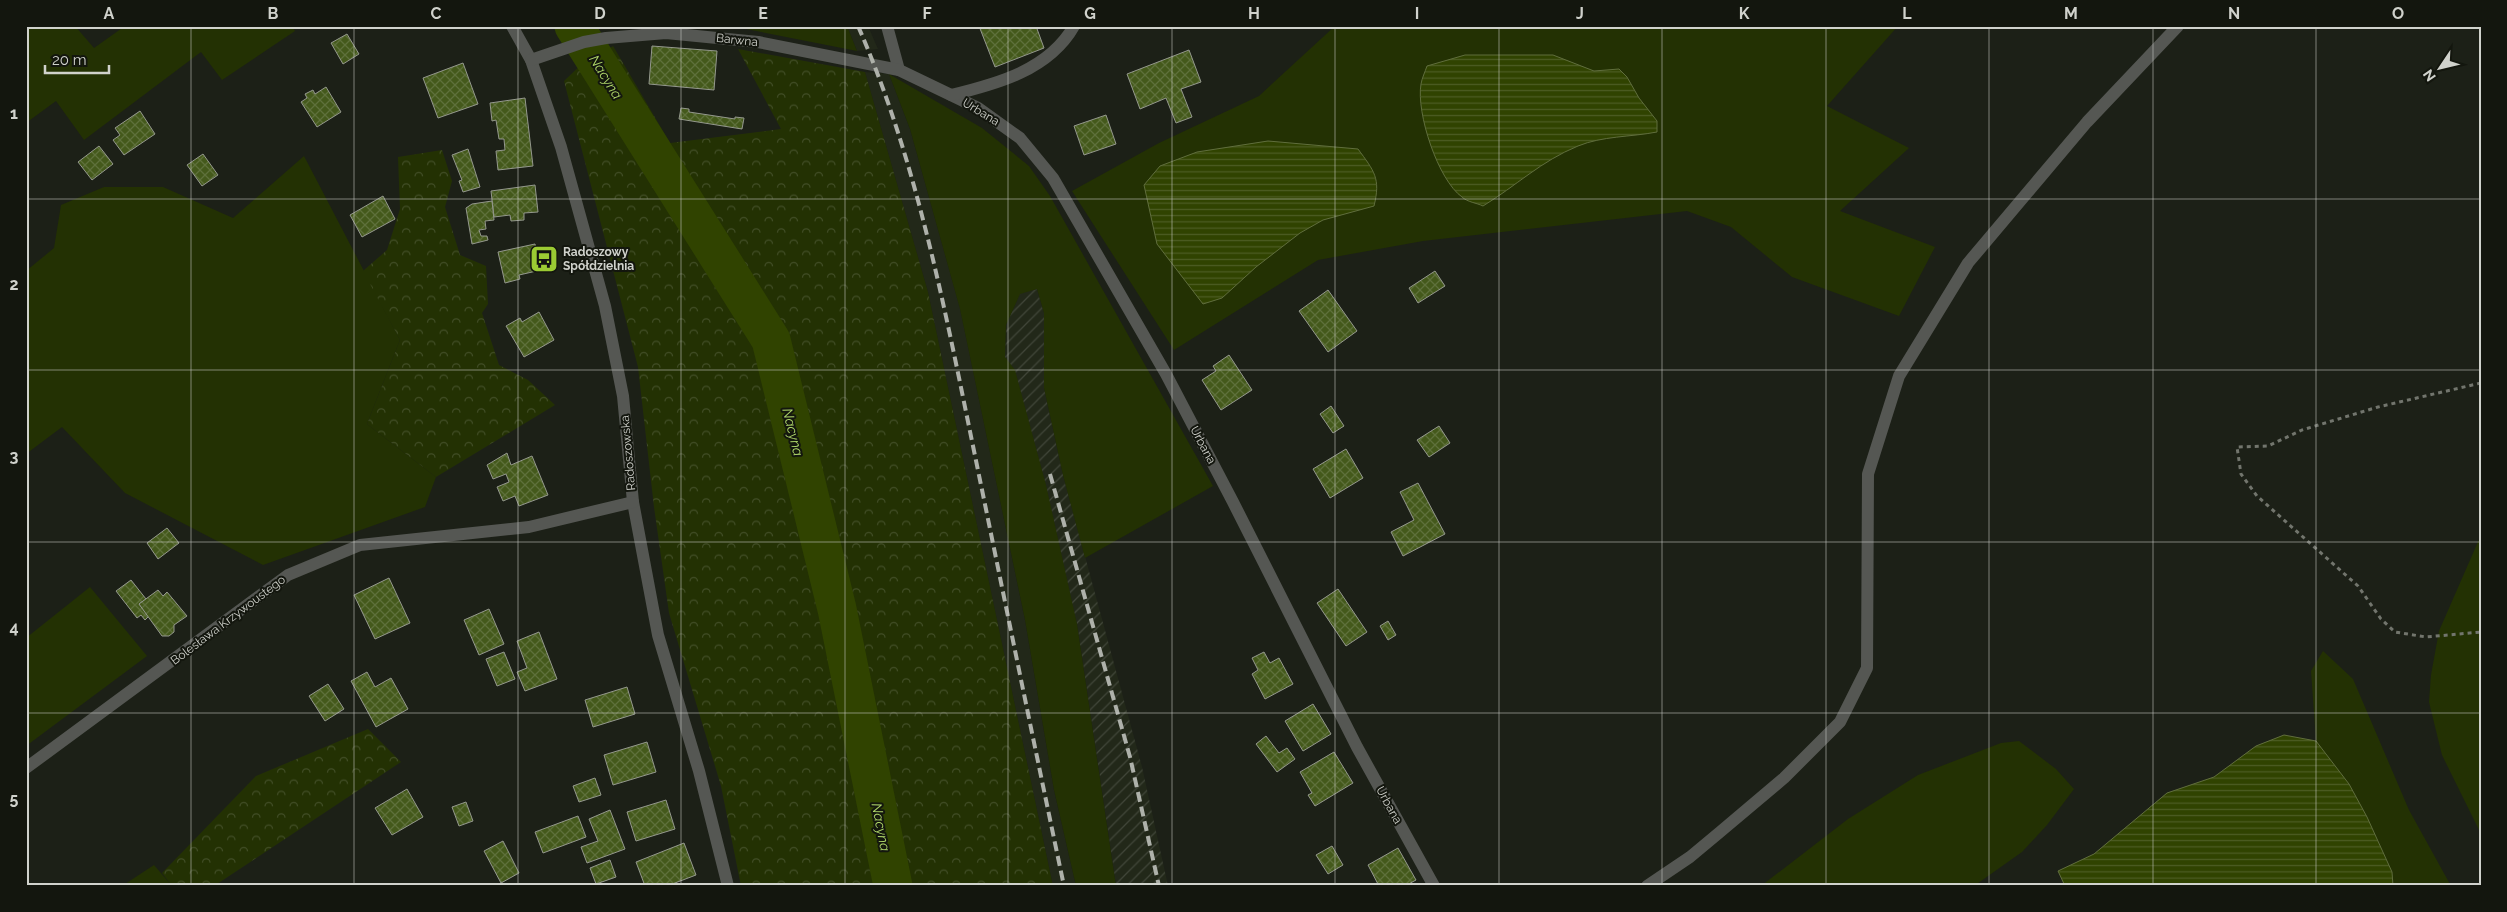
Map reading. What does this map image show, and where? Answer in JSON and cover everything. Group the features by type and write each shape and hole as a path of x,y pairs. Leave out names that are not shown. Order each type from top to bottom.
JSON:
{"street":[{"name":"Radoszowska","path":"512,26 531,60 561,146 606,306 623,396 633,502 658,635 699,771 728,886"},
{"path":"887,26 899,70"},
{"path":"951,95 985,87 1032,68 1067,39 1074,26"},
{"path":"1647,886 1690,857 1784,778 1840,722 1867,668 1868,474 1899,376 1968,263 2087,122 2178,26"},
{"name":"Barwna","path":"531,60 576,45 606,38 666,33 758,42 899,70"},
{"name":"Urbana","path":"899,70 978,108 1020,138 1052,178 1166,374 1357,747 1434,886"},
{"name":"Bolesława Krzywoustego","path":"26,768 288,574 360,545 529,527 633,502"}],"path":[{"path":"2481,383 2378,407 2302,430 2268,446 2238,447 2241,474 2258,496 2358,586 2381,619 2395,632 2426,638 2481,632"}],"shaded area":[{"path":"847,26 868,26 878,49 857,51"},
{"path":"1465,55 1553,55 1594,71 1619,69 1627,77 1639,98 1657,121 1657,132 1607,138 1578,146 1540,166 1483,206 1464,199 1453,188 1437,161 1425,128 1420,96 1421,82 1427,66"},
{"path":"865,72 889,74 910,129 960,308 1025,620 1054,790 1076,886 1053,886 928,292"},
{"path":"1268,141 1358,149 1375,175 1377,188 1374,206 1323,220 1300,233 1256,267 1222,298 1203,304 1157,244 1144,185 1160,166 1197,152"},
{"path":"1037,289 1044,313 1044,388 1063,475 1142,767 1168,886 1116,885 1077,624 1005,357 1006,325 1020,293"},
{"path":"2284,735 2316,741 2349,784 2367,817 2392,872 2393,886 2065,886 2058,871 2094,854 2167,793 2214,777 2256,746"}],"green space":[{"path":"26,26 75,26 94,48 125,26 292,26 295,31 222,80 201,52 84,140 56,101 26,123"},
{"path":"731,26 847,26 857,51"},
{"path":"1335,26 1898,26 1827,106 1909,148 1840,211 1935,247 1899,316 1792,277 1731,227 1687,211 1423,241 1318,260 1174,350 1072,191 1159,143 1259,96"},
{"path":"613,46 670,143 781,129 738,49 865,72 928,292 1053,886 899,886 843,603 777,339 599,56"},
{"path":"587,59 763,343 830,608 884,886 741,886 721,786 669,613 654,507 638,367 564,81"},
{"path":"889,74 982,128 1029,166 1050,196 1213,486 1085,558 1063,475 1044,388 1044,313 1037,289 1020,294 1006,325 1005,357 1015,370 1046,485 1077,624 1116,886 1076,886 1054,790 1025,620 960,309 910,129"},
{"path":"442,150 452,181 445,207 460,255 486,266 488,304 482,313 499,365 528,380 555,405 436,477 367,424 400,340 363,271 387,250 400,209 398,157"},
{"path":"304,156 400,340 367,424 436,477 425,507 263,565 125,493 62,427 26,454 26,271 54,248 61,205 104,187 163,187 233,218"},
{"path":"2481,535 2481,834 2442,755 2429,702 2431,675 2439,631"},
{"path":"90,587 147,656 26,746 26,638"},
{"path":"2323,651 2353,679 2409,810 2451,886 2393,886 2392,872 2367,817 2349,784 2316,741 2311,671"},
{"path":"368,729 401,762 214,886 172,886 162,873 256,776"},
{"path":"2019,741 2056,769 2074,789 2047,825 2022,852 1974,886 1761,886 1848,819 1918,775 2001,743"},
{"path":"154,865 172,886 122,886"}],"building":[{"path":"979,26 1036,26 1044,48 995,67"},
{"path":"347,34 359,54 343,64 331,43"},
{"path":"652,46 717,51 714,90 649,84"},
{"path":"1189,50 1201,82 1181,89 1192,117 1176,123 1166,98 1140,109 1127,74"},
{"path":"463,63 478,104 438,118 423,78"},
{"path":"326,87 341,112 317,127 301,102 307,98 305,94 313,90 315,94"},
{"path":"525,98 533,166 498,170 496,151 505,150 504,139 499,139 496,120 492,121 490,103"},
{"path":"681,108 689,109 689,112 735,119 735,117 744,118 742,129 679,119"},
{"path":"140,111 155,134 124,155 113,140 120,135 115,128"},
{"path":"1106,115 1116,144 1084,155 1074,126"},
{"path":"99,146 113,164 92,180 78,162"},
{"path":"468,149 480,187 463,192 459,181 462,180 452,155"},
{"path":"203,154 218,175 202,186 187,165"},
{"path":"535,185 538,212 524,213 524,220 511,221 510,215 494,217 491,191"},
{"path":"383,196 395,219 362,237 350,215"},
{"path":"492,201 494,220 485,221 486,229 479,230 481,236 487,236 488,240 472,244 466,208 472,204"},
{"path":"535,244 541,270 519,275 520,279 505,283 498,252"},
{"path":"1435,271 1445,286 1418,303 1409,288"},
{"path":"1328,290 1357,331 1328,352 1299,311"},
{"path":"539,312 554,340 524,357 506,326 520,318 522,322"},
{"path":"1229,355 1252,390 1221,410 1202,380 1216,371 1213,366"},
{"path":"1331,406 1344,426 1333,433 1320,414"},
{"path":"1439,426 1450,443 1429,457 1417,440"},
{"path":"1346,449 1363,478 1330,498 1313,469"},
{"path":"507,453 511,465 532,456 548,495 519,506 515,496 503,501 497,487 509,482 506,474 493,479 487,465"},
{"path":"1418,483 1445,534 1403,556 1391,532 1414,520 1400,492"},
{"path":"167,528 179,543 158,559 147,543"},
{"path":"389,578 410,623 375,639 354,595"},
{"path":"131,580 146,599 139,604 149,616 145,620 141,615 137,618 116,591"},
{"path":"1338,589 1367,632 1346,646 1317,603"},
{"path":"158,590 163,596 167,592 187,616 174,625 174,632 169,636 162,636 139,604"},
{"path":"489,609 504,644 479,655 464,620"},
{"path":"1388,621 1396,635 1388,640 1380,626"},
{"path":"539,632 557,679 525,691 517,672 527,668 517,641"},
{"path":"504,652 515,679 497,686 486,659"},
{"path":"1264,652 1270,663 1279,658 1293,684 1265,699 1252,674 1258,670 1252,658"},
{"path":"367,672 375,687 391,678 408,709 376,727 351,681"},
{"path":"328,684 344,709 325,721 309,696"},
{"path":"627,687 635,714 593,727 585,700"},
{"path":"1313,704 1331,734 1303,751 1285,721"},
{"path":"1266,736 1279,753 1287,748 1295,759 1277,772 1256,744"},
{"path":"647,742 656,772 613,785 604,755"},
{"path":"1334,752 1353,783 1315,806 1308,795 1312,793 1300,772"},
{"path":"595,778 601,795 579,802 573,786"},
{"path":"407,789 423,817 392,835 375,808"},
{"path":"666,800 675,829 636,841 627,812"},
{"path":"466,802 473,821 459,826 452,807"},
{"path":"610,810 625,849 587,863 581,847 598,841 589,819"},
{"path":"578,816 586,837 543,853 535,832"},
{"path":"503,841 519,873 501,883 484,851"},
{"path":"684,843 696,875 667,886 645,886 636,862"},
{"path":"1332,846 1343,865 1328,874 1316,855"},
{"path":"1398,848 1416,880 1405,886 1379,886 1368,865"},
{"path":"610,860 616,877 596,884 590,868"}],"waterway":[{"name":"Nacyna","path":"574,26 771,340 837,609 893,886"}],"railway":[{"path":"858,26 896,127 912,180 939,286 1064,886"},
{"path":"1050,474 1130,757 1159,886"}],"place":[{"name":"Radoszowy Spółdzielnia","path":"544,259"}]}
